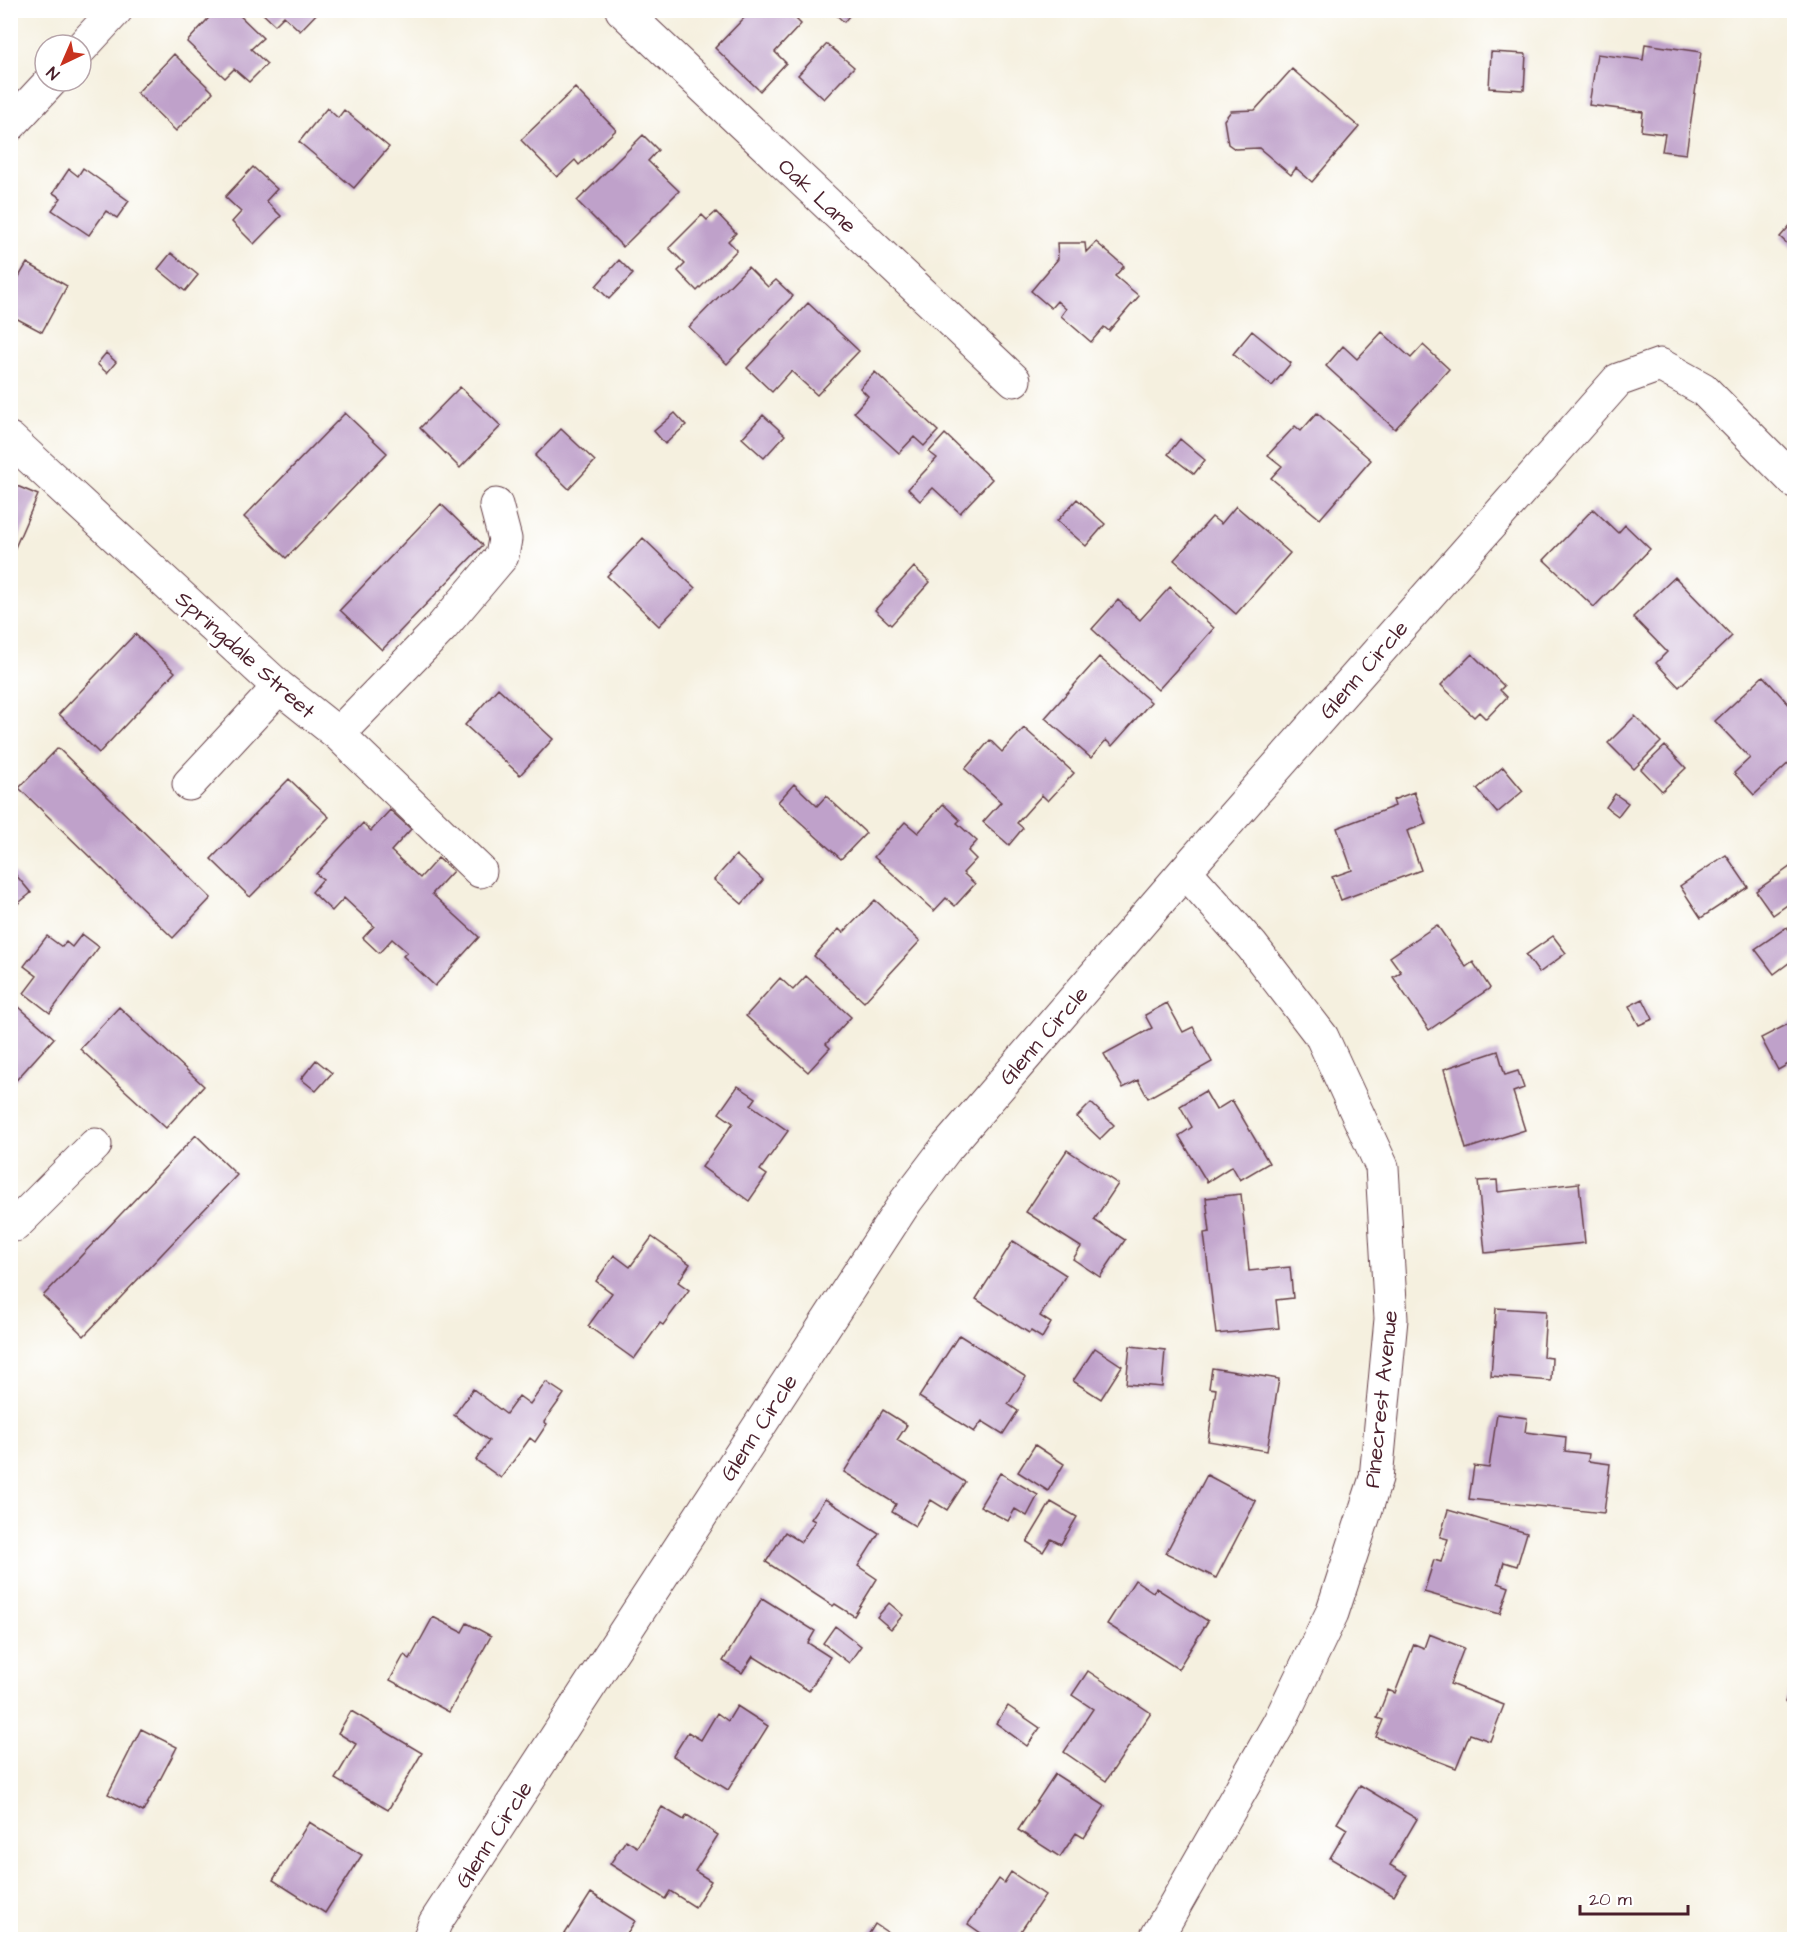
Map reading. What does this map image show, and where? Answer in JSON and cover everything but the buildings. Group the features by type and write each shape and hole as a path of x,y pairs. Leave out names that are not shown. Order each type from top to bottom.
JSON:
{"street":[{"path":"93,35 116,10"},
{"name":"Oak Lane","path":"621,10 1014,380"},
{"path":"10,125 40,93"},
{"name":"Glenn Circle","path":"429,1940 435,1923 906,1201 947,1146 1185,871 1618,380 1660,364 1703,389 1794,482"},
{"name":"Springdale Street","path":"10,439 279,687 338,734 480,871"},
{"path":"338,734 442,627 502,556 505,539 496,505"},
{"path":"189,784 279,687"},
{"name":"Pinecrest Avenue","path":"1155,1940 1279,1723 1332,1613 1376,1478 1391,1319 1382,1167 1322,1037 1251,946 1185,871"},
{"path":"10,1225 15,1225 94,1145"}]}
